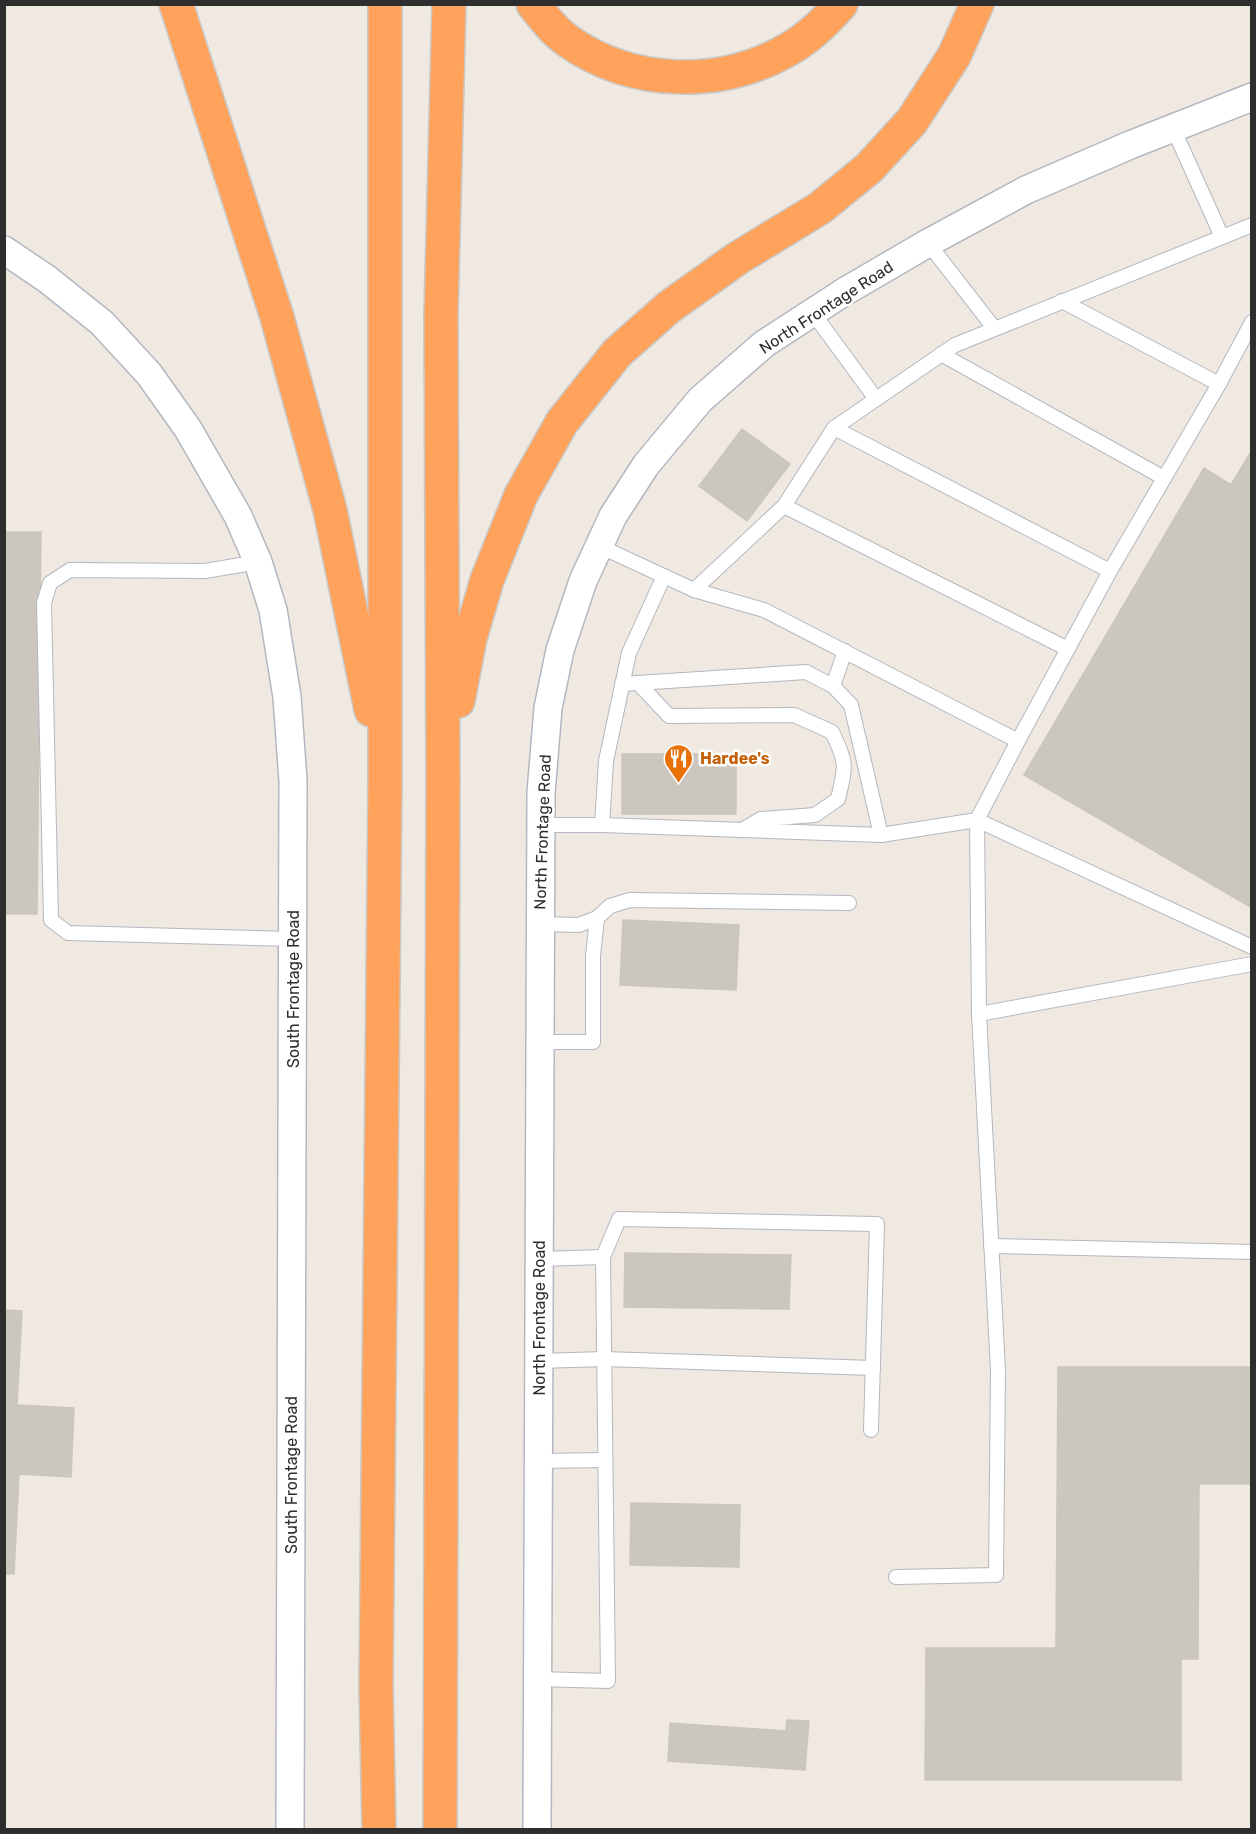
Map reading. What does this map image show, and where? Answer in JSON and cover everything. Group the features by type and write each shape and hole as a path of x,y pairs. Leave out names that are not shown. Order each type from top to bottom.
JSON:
{"highway":[{"path":"176,4 277,317 330,510 385,780"},
{"path":"379,1830 376,1686 385,780 385,4"},
{"path":"440,1830 444,777 441,315 448,4"},
{"path":"532,4 567,40 600,60 637,73 672,78 710,75 751,67 790,49 823,24 841,4"},
{"path":"444,777 470,638 487,580 521,495 562,422 617,353 669,307 738,258 820,208 869,168 912,121 954,56 977,4"}],"street":[{"name":"North Frontage Road","path":"537,1830 541,793 548,708 560,650 583,581 614,516 646,465 700,400 764,344 844,292 1026,190 1130,145 1251,97"},
{"name":"South Frontage Road","path":"4,250 47,279 102,323 149,374 188,429 238,516 258,562 273,610 287,697 293,781 290,1830"}],"lane":[{"path":"1173,128 1222,237"},
{"path":"694,590 784,506 834,428 941,354 955,345 994,328 1251,225"},
{"path":"928,243 994,328"},
{"path":"1062,301 1219,384"},
{"path":"813,313 876,399"},
{"path":"896,1577 996,1575 998,1370 980,1014 977,820 1110,571 1219,384 1251,322"},
{"path":"941,354 1164,478"},
{"path":"834,428 1110,571"},
{"path":"784,506 1068,649"},
{"path":"599,546 694,590 764,610 1018,741"},
{"path":"258,562 205,572 70,570 50,583 44,603 51,920 68,933 293,939"},
{"path":"602,825 606,761 629,653 664,576"},
{"path":"833,686 845,651"},
{"path":"622,684 806,672 833,686 851,705 881,835"},
{"path":"638,683 669,716 794,715 832,732 845,766 838,799 815,815 761,819 742,830"},
{"path":"540,825 602,825 881,835 977,820 1251,947"},
{"path":"540,924 579,926 597,918 610,906 630,900 849,903"},
{"path":"539,1042 593,1042 593,956 597,918"},
{"path":"980,1014 1251,964"},
{"path":"538,1679 608,1681 603,1257 619,1218 877,1224 871,1430"},
{"path":"991,1246 1251,1252"},
{"path":"539,1259 603,1257"},
{"path":"539,1361 604,1359 873,1368"},
{"path":"538,1461 605,1460"}],"building":[{"path":"742,429 790,464 747,521 699,486"},
{"path":"1252,450 1252,908 1024,775 1204,468 1231,485"},
{"path":"4,532 41,532 37,914 4,914"},
{"name":"Hardee's","path":"622,754 736,754 736,814 622,814"},
{"path":"623,920 739,925 736,990 620,985"},
{"path":"625,1253 791,1255 789,1309 624,1307"},
{"path":"4,1310 22,1311 17,1405 74,1408 71,1477 19,1474 14,1574 4,1574"},
{"path":"1058,1367 1252,1367 1252,1484 1199,1484 1198,1659 1181,1659 1181,1780 925,1780 926,1648 1056,1648"},
{"path":"631,1503 740,1505 739,1567 630,1565"},
{"path":"787,1720 809,1721 805,1770 668,1761 670,1723 786,1731"}],"place":[{"name":"Hardee's","path":"679,784"}]}
